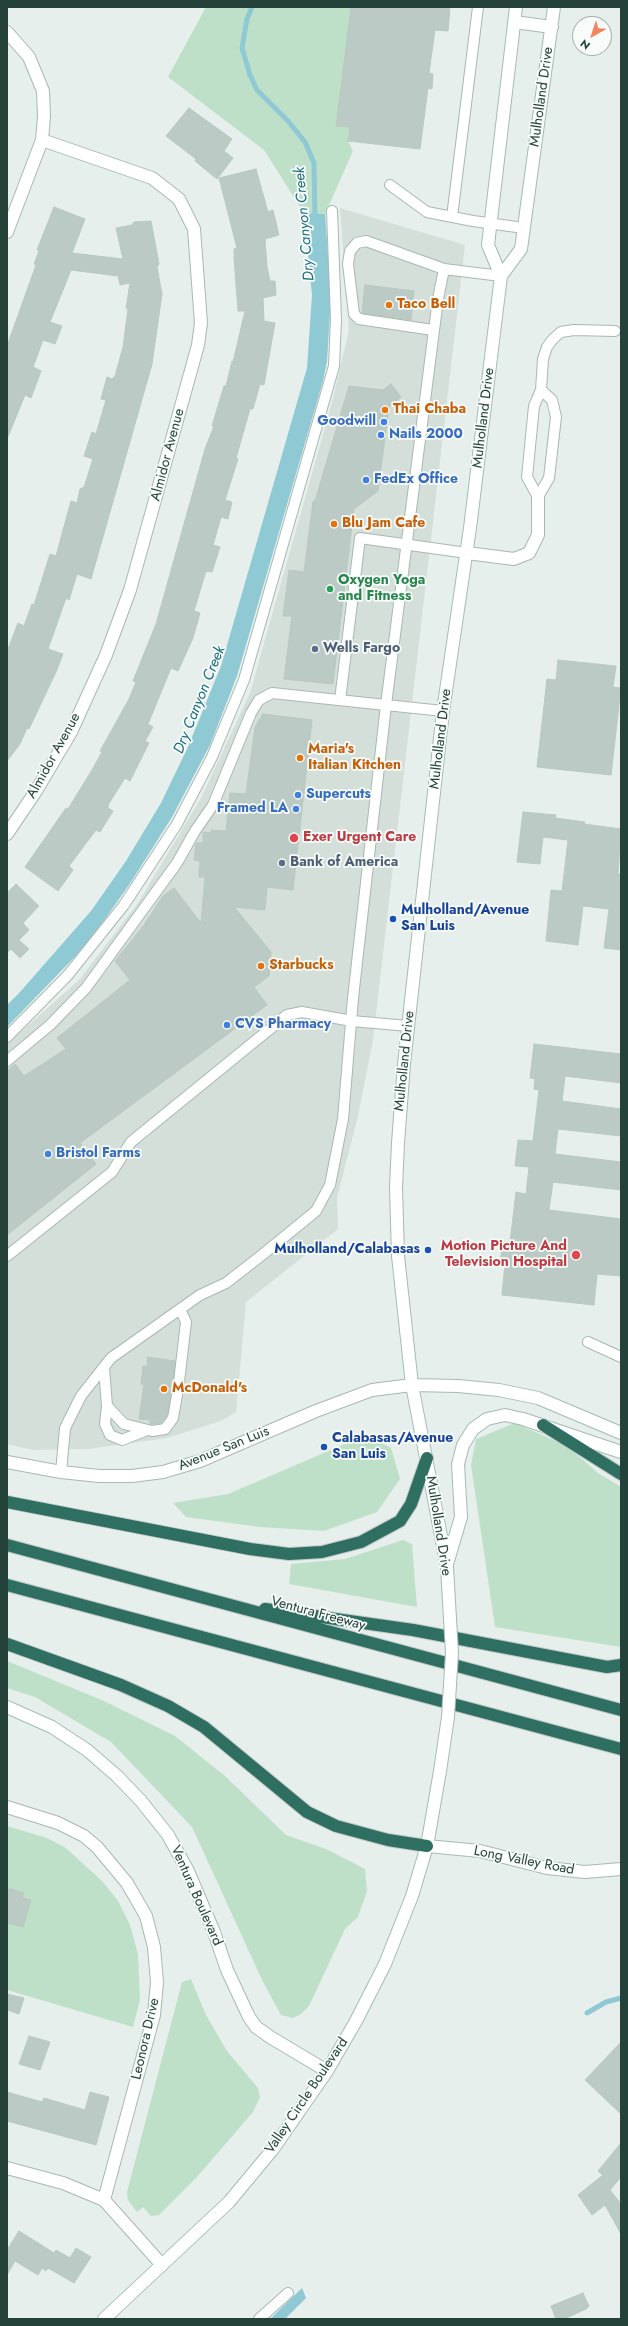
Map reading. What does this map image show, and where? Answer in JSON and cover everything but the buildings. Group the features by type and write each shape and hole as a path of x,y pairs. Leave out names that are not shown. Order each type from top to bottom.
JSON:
{"highway":[{"path":"543,1425 621,1474"},
{"path":"7,1502 250,1549 288,1554 322,1552 361,1542 400,1521 411,1504 427,1458"},
{"name":"Ventura Freeway","path":"7,1545 207,1600 621,1710"},
{"path":"7,1585 621,1749"},
{"path":"207,1600 413,1630 607,1667 621,1665"},
{"path":"7,1644 122,1685 168,1706 204,1726 307,1812 336,1826 388,1840 427,1846"}],"main road":[{"path":"502,276 488,245 516,7"},
{"name":"Mulholland Drive","path":"427,1846 448,1717 452,1653 446,1567 427,1458 412,1386 398,1256 396,1188 408,1026 443,711 466,553 502,276 521,249 554,7"},
{"path":"514,22 552,27"},
{"path":"7,32 29,57 43,91 42,140 7,232"},
{"name":"Almidor Avenue","path":"7,834 36,791 70,732 106,655 130,590 198,345 201,323 194,229 179,199 152,178 42,140"},
{"path":"466,553 514,559 528,553 538,535 538,496"},
{"name":"Avenue San Luis","path":"7,1462 61,1472 125,1476 163,1472 200,1461 316,1411 372,1390 412,1386 458,1386 499,1390 538,1398 557,1404 621,1433"},
{"path":"446,1567 461,1517 458,1464 463,1445 473,1430 487,1419 505,1415 543,1425 621,1452"},
{"name":"Ventura Boulevard","path":"7,1706 52,1727 87,1750 117,1776 141,1801 168,1835 188,1871 214,1932 227,1970 249,2017 256,2027 270,2037 327,2071"},
{"name":"Leonora Drive","path":"7,1807 58,1822 88,1840 127,1883 146,1916 154,1947 157,1982 154,2015 104,2200"},
{"name":"Long Valley Road","path":"427,1846 480,1851 546,1868 585,1872 621,1869"},
{"name":"Valley Circle Boulevard","path":"104,2319 229,2202 273,2149 327,2071 356,2021 385,1964 412,1896 427,1846"},
{"path":"7,2168 62,2183 104,2200 162,2265"}],"lane":[{"path":"452,217 478,7"},
{"path":"390,186 427,212 524,228"},
{"path":"7,1037 68,975 124,905 177,824 212,757 244,680 334,366 336,320 332,211"},
{"path":"433,330 366,322 354,314 348,264 350,251 357,243 366,241 444,269 502,276"},
{"path":"61,1472 65,1428 81,1396 111,1358 200,1295 226,1283 316,1211 330,1185 343,1119 386,705 433,330 444,269"},
{"path":"541,390 552,400 556,417 549,478 538,496 527,477 534,406 541,390 543,359 553,339 561,332 574,330 615,331"},
{"path":"340,700 360,538 466,553"},
{"path":"7,1062 50,1025 86,988 177,862 195,831 213,805 251,712 259,700 272,693 443,711"},
{"path":"7,1256 112,1172 131,1142 287,1015 302,1012 352,1021 408,1026"},
{"path":"179,1382 186,1322 180,1309"},
{"path":"588,1342 621,1357"},
{"path":"104,1368 107,1406 105,1424 110,1435 122,1440 147,1430"},
{"path":"107,1406 124,1424 152,1431 165,1429 173,1418 177,1395"},
{"path":"259,2319 288,2293"}],"shaded area":[{"path":"340,208 465,245 373,1040 358,1116 337,1198 338,1229 246,1302 236,1412 221,1421 167,1438 88,1449 34,1450 7,1444 7,1044 79,980 138,903 201,798 250,693 331,406 349,330"}],"green space":[{"path":"206,7 351,7 336,125 350,127 348,141 353,151 325,214 304,213 264,150 168,77"},
{"path":"515,1423 567,1446 598,1473 621,1487 621,1647 495,1627 471,1465 476,1439"},
{"path":"366,1435 391,1448 400,1479 377,1512 324,1531 260,1527 186,1517 173,1503 228,1494"},
{"path":"403,1540 412,1544 417,1607 289,1584 291,1564 345,1559"},
{"path":"7,1661 104,1701 175,1736 225,1776 286,1835 326,1849 365,1869 367,1891 358,1917 345,1929 309,2006 301,2014 293,2018 281,2015 263,1982 192,1827 111,1742 35,1697 7,1688"},
{"path":"7,1826 47,1838 66,1848 103,1882 118,1901 130,1925 138,1954 140,2000 133,2027 7,1990"},
{"path":"191,1979 206,2015 227,2051 258,2088 260,2097 253,2112 197,2177 159,2215 151,2216 143,2207 137,2212 128,2200 127,2192 182,1982"}],"water":[{"path":"304,213 325,214 331,296 327,361 323,381 237,676 210,745 172,817 131,882 88,943 7,1027 7,1005 91,911 126,861 161,803 188,747 221,666 307,368 312,295"},
{"path":"302,2288 306,2298 285,2319 270,2319"}],"waterway":[{"name":"Dry Canyon Creek","path":"252,7 247,19 242,48 250,75 257,90 288,121 305,142 314,163 315,219"},
{"path":"587,2013 606,2002 621,1998"}],"place":[{"name":"Taco Bell","path":"389,305"},
{"name":"Thai Chaba","path":"385,410"},
{"name":"Goodwill","path":"384,422"},
{"name":"Nails 2000","path":"381,435"},
{"name":"FedEx Office","path":"366,480"},
{"name":"Blu Jam Cafe","path":"334,524"},
{"name":"Oxygen Yoga and Fitness","path":"330,589"},
{"name":"Wells Fargo","path":"315,649"},
{"name":"Maria's Italian Kitchen","path":"300,758"},
{"name":"Supercuts","path":"298,795"},
{"name":"Framed LA","path":"296,809"},
{"name":"Exer Urgent Care","path":"294,838"},
{"name":"Bank of America","path":"282,863"},
{"name":"Mulholland/Avenue San Luis","path":"393,919"},
{"name":"Starbucks","path":"261,966"},
{"name":"CVS Pharmacy","path":"227,1025"},
{"name":"Bristol Farms","path":"48,1154"},
{"name":"Mulholland/Calabasas","path":"428,1250"},
{"name":"Motion Picture And Television Hospital","path":"576,1255"},
{"name":"McDonald's","path":"164,1389"},
{"name":"Calabasas/Avenue San Luis","path":"324,1447"}]}
